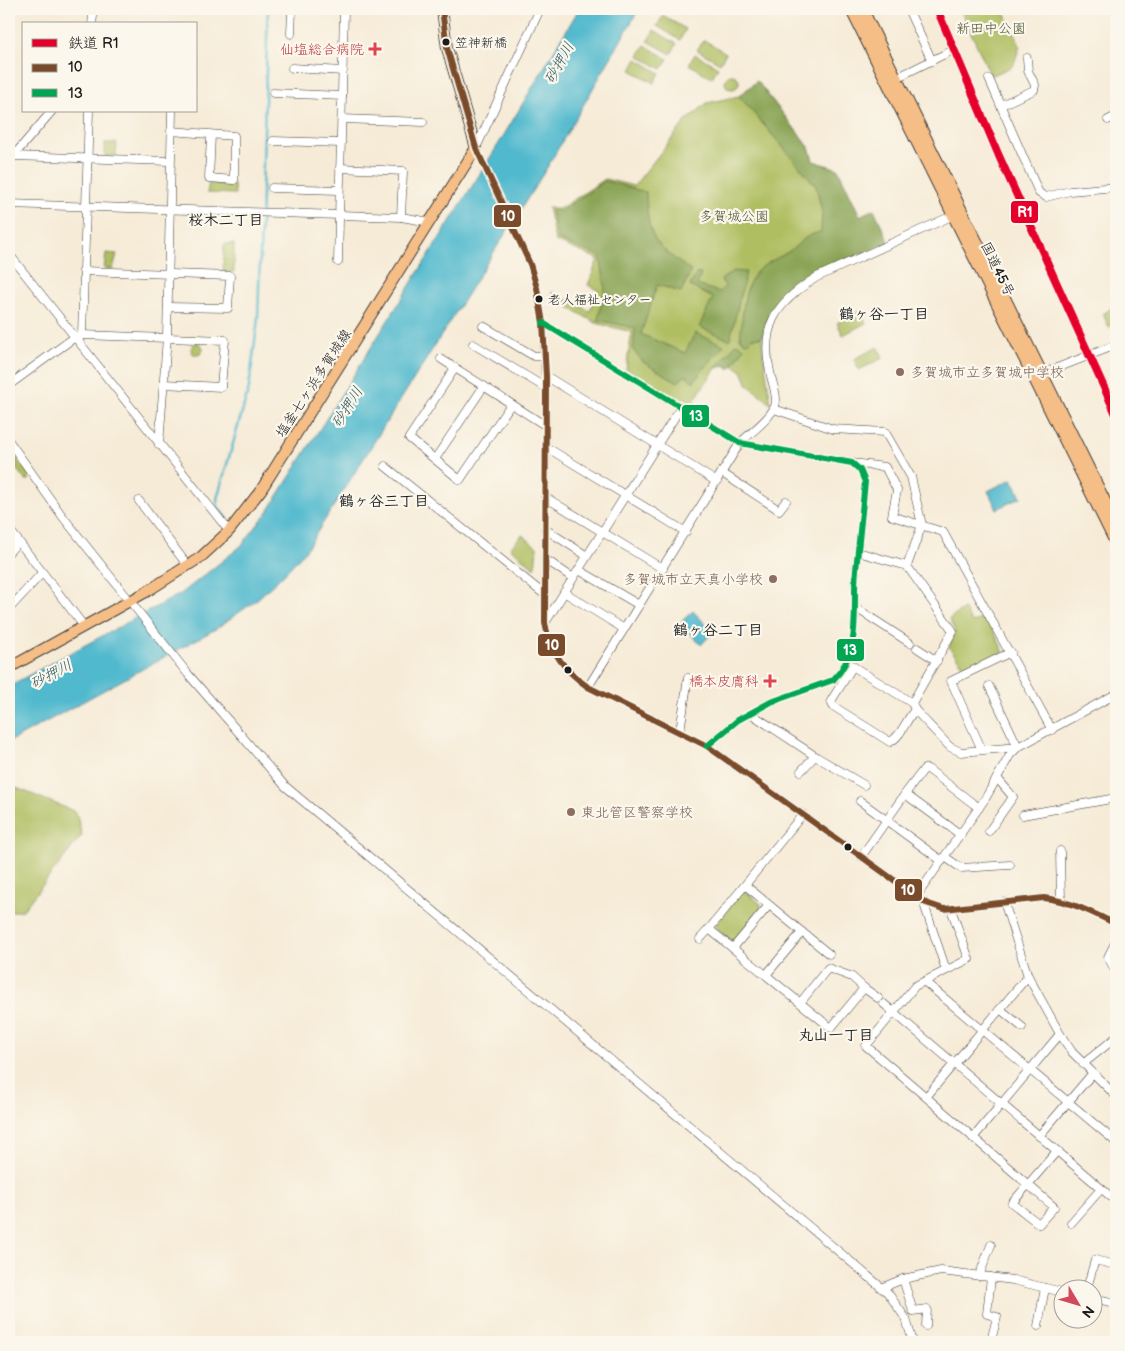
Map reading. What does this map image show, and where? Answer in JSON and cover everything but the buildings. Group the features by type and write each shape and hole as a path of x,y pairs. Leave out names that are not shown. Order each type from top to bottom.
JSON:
{"highway":[{"name":"国道45号","path":"851,9 892,80 1039,375 1116,524"},
{"name":"国道45号","path":"862,9 892,80"},
{"name":"国道45号","path":"1039,375 1116,543"}],"main road":[{"path":"442,9 447,48 476,148"},
{"name":"塩釜七ヶ浜多賀城線","path":"9,668 84,625 134,604 188,566 229,531 261,490 476,148"}],"street":[{"path":"92,22 94,9"},
{"path":"291,34 292,9"},
{"path":"336,9 344,9 338,262"},
{"path":"540,9 476,148 535,278 543,323 546,376 545,623 548,639 557,658 572,676 588,687 707,746 926,903 944,909 1033,898 1061,901 1115,922"},
{"path":"908,9 932,61"},
{"path":"892,80 949,52"},
{"path":"1001,105 1034,90 1035,85 1028,70 1027,58"},
{"path":"292,68 342,71"},
{"path":"989,79 1039,193 1046,197 1070,191 1116,187"},
{"path":"273,93 342,96"},
{"path":"11,158 51,112"},
{"path":"78,337 83,271 89,112"},
{"path":"159,445 168,307 172,112"},
{"path":"1108,120 1116,116"},
{"path":"342,119 423,122"},
{"path":"171,131 211,134 234,136 234,180 209,178 211,134"},
{"path":"273,141 341,143"},
{"path":"11,158 170,160"},
{"path":"340,168 402,171 401,217"},
{"path":"272,188 339,190"},
{"path":"9,204 401,217 430,222"},
{"path":"588,687 686,532 740,442 774,409 776,393 768,362 766,342 772,320 788,299 816,277 959,213"},
{"path":"9,254 78,337 159,445 229,531"},
{"path":"83,271 230,276 228,308 168,307"},
{"path":"543,323 740,442 852,463 885,467 897,490 892,516 943,532 1011,652 1052,730"},
{"path":"484,326 534,356 545,356"},
{"path":"9,385 78,337 166,337 225,340 221,387 164,384"},
{"path":"473,344 546,388"},
{"path":"1039,375 1116,345"},
{"path":"441,359 546,426"},
{"path":"456,368 409,438 460,480 511,404"},
{"path":"546,376 716,482"},
{"path":"435,459 484,386"},
{"path":"545,623 681,407"},
{"path":"774,409 833,429 885,432 911,477 922,525 907,566"},
{"path":"9,441 63,517 176,659 285,786 881,1288 898,1305 906,1319 913,1342"},
{"path":"546,447 686,532"},
{"path":"852,463 860,470 865,482 858,552 854,596 856,608 850,664 831,701 833,706 890,742 895,740 953,631 907,566 858,552"},
{"path":"385,466 545,595"},
{"path":"722,473 779,510 786,501"},
{"path":"545,497 662,570"},
{"path":"139,501 188,566"},
{"path":"9,529 84,625"},
{"path":"545,529 587,556"},
{"path":"9,552 18,542"},
{"path":"545,560 574,578"},
{"path":"579,570 639,605"},
{"path":"9,608 42,573"},
{"path":"564,592 624,629"},
{"path":"856,608 937,661"},
{"path":"982,750 951,681 1011,652"},
{"path":"850,664 914,706 950,747 961,752 1018,747"},
{"path":"707,746 738,720 750,713 771,702 833,680 850,664"},
{"path":"680,731 688,678"},
{"path":"989,686 1018,747"},
{"path":"916,897 979,808 1010,755 1018,747 1116,694"},
{"path":"750,713 815,756 864,785"},
{"path":"802,771 815,756"},
{"path":"861,857 920,772 924,769 928,769 979,808"},
{"path":"989,831 1013,797 997,778"},
{"path":"905,794 960,835"},
{"path":"1023,815 1116,798"},
{"path":"860,801 887,822 961,868 1010,865"},
{"path":"700,939 803,814"},
{"path":"1060,851 1061,901"},
{"path":"745,885 828,954"},
{"path":"1004,902 1028,976 1060,1034 1092,1074 1116,1096"},
{"path":"926,903 925,907 946,970"},
{"path":"733,948 769,905"},
{"path":"951,908 969,960 915,986 866,1046 1028,1184 1054,1207 1039,1224 1012,1202 1028,1184 1056,1151"},
{"path":"708,929 831,1028 864,988"},
{"path":"766,975 802,932"},
{"path":"1116,941 1108,957 1116,972"},
{"path":"800,1003 828,968 852,977 1116,1201"},
{"path":"926,1097 1028,976"},
{"path":"925,982 1116,1142"},
{"path":"1000,1009 1022,1027"},
{"path":"973,1138 1060,1034"},
{"path":"1083,1064 1113,1038"},
{"path":"1039,1136 1092,1074"},
{"path":"1071,1223 1101,1189"},
{"path":"979,1276 991,1245"},
{"path":"1090,1278 1095,1260 1115,1265"},
{"path":"881,1288 903,1279 941,1271 990,1277 1052,1290"},
{"path":"990,1277 987,1314 997,1317 991,1341"},
{"path":"903,1279 913,1310 928,1309 926,1326"},
{"path":"1038,1326 1045,1288"},
{"path":"1102,1300 1116,1304"}],"green space":[{"name":"新田中公園","path":"960,9 1003,9 1020,46 1013,66 991,76"},
{"path":"663,16 686,29 680,40 657,26"},
{"path":"654,30 677,44 671,54 648,41"},
{"path":"704,40 726,53 720,63 697,50"},
{"path":"645,45 668,59 662,69 639,56"},
{"path":"695,54 718,67 712,78 689,64"},
{"path":"637,59 660,73 654,83 631,70"},
{"path":"732,75 737,77 739,82 737,87 732,89 727,87 725,82 727,77"},
{"name":"多賀城公園","path":"757,81 809,147 813,161 838,169 860,216 874,209 811,277 791,291 768,316 762,336 771,404 748,385 742,371 733,365 730,369 724,365 716,368 689,408 626,369 632,332 596,323 551,297 552,292 590,311 598,290 588,285 598,259 555,241 548,207 561,208 605,179 634,186 685,122 707,103 739,96"},
{"path":"757,81 809,147 813,161 838,169 860,216 874,209 889,242 832,266 795,287 780,301 769,317 762,337 752,338 747,344 740,338 745,297 750,282 757,271 765,265 791,250 805,238 821,232 822,212 816,186 739,96"},
{"path":"105,143 117,143 116,156 105,156"},
{"path":"605,181 646,192 649,221 655,239 668,254 691,271 681,292 657,285 641,334 685,353 695,333 724,345 693,382 686,375 678,382 643,362 633,350 635,328 598,320 605,286 600,256 558,240 551,210 561,211"},
{"path":"209,183 234,184 235,194 207,193"},
{"path":"224,244 234,244 234,272 223,272"},
{"path":"106,253 117,254 113,269 104,269"},
{"path":"733,271 746,272 730,340 699,327 713,298 690,286 697,273 701,274 697,285 719,292 725,286 721,280"},
{"path":"1116,305 1116,319 1109,328 1103,314"},
{"path":"860,311 866,323 843,335 837,323"},
{"path":"195,343 199,343 203,349 199,355 195,355 191,351 191,347"},
{"path":"737,343 744,348 730,369 725,365 716,368"},
{"path":"878,347 883,358 859,370 854,359"},
{"path":"12,458 16,459 30,476 29,480 25,480 11,462"},
{"path":"522,535 537,547 535,568 510,548"},
{"path":"964,609 972,623 986,616 1004,652 966,669 949,647 955,631 949,619"},
{"path":"9,785 76,812 82,835 23,910 9,912"},
{"path":"742,892 746,892 761,904 761,908 735,940 730,940 716,928 716,924"}],"water":[{"name":"砂押川","path":"579,9 639,9 548,166 306,550 254,602 214,630 9,742 9,686 182,593 241,546 269,510 498,145"},
{"path":"1012,479 1021,497 997,509 988,491"},
{"path":"693,611 713,632 701,645 680,623"}],"waterway":[{"path":"227,518 218,507 217,499 249,388 258,318 268,9"}],"rail line":[{"name":"R1","path":"937,9 999,156 1116,414"}],"transit line":[{"name":"10","path":"442,9 447,48 476,148 530,264 537,288 543,323 546,376 545,623 551,643 560,660 572,674 588,687 707,746 926,903 944,909 1044,898 1072,905 1116,924"},
{"name":"13","path":"543,323 740,443 852,463 860,470 865,482 856,570 854,628 849,656 842,668 833,680 771,702 738,720 707,746"}],"place":[{"name":"笠神新橋","path":"446,42"},
{"name":"仙塩総合病院","path":"375,49"},
{"name":"老人福祉センター","path":"539,299"},
{"name":"多賀城市立多賀城中学校","path":"900,372"},
{"name":"多賀城市立天真小学校","path":"773,579"},
{"name":"橋本皮膚科","path":"770,681"},
{"name":"東北管区警察学校","path":"571,812"}],"district":[{"name":"桜木二丁目","path":"226,220"},
{"name":"鶴ヶ谷一丁目","path":"884,314"},
{"name":"鶴ヶ谷三丁目","path":"384,501"},
{"name":"鶴ヶ谷二丁目","path":"718,630"},
{"name":"丸山一丁目","path":"836,1035"}]}
